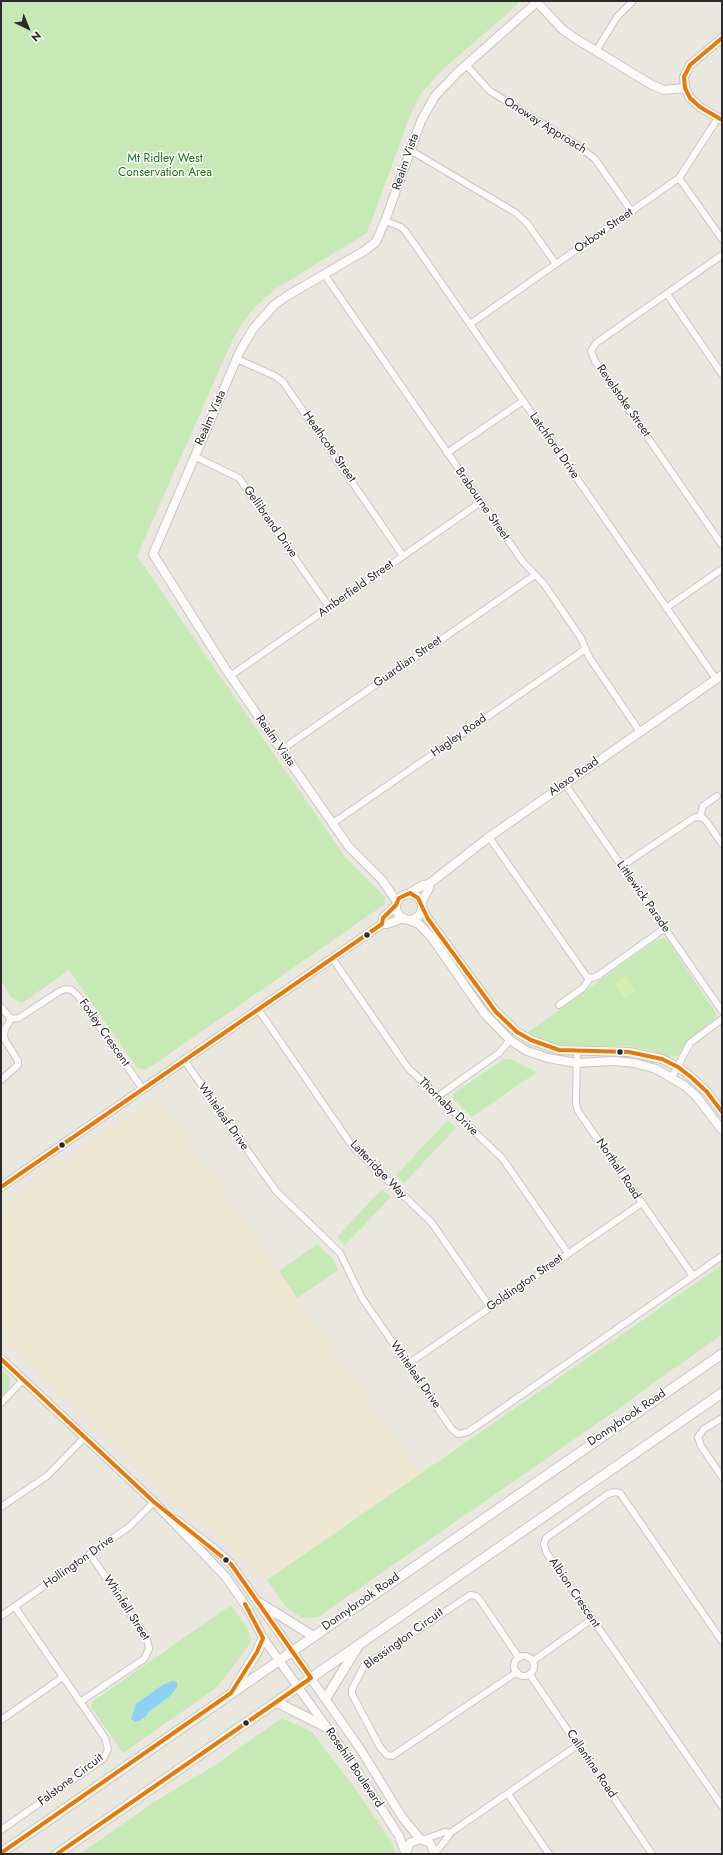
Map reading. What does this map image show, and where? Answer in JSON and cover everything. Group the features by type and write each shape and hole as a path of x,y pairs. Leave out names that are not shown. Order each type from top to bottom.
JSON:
{"main road":[{"name":"Donnybrook Road","path":"1,1853 292,1650 722,1354"},
{"path":"57,1854 722,1393"},
{"path":"258,1602 313,1636"},
{"path":"231,1693 257,1652 263,1638"},
{"path":"326,1698 360,1644"},
{"path":"276,1702 326,1727"}],"street":[{"path":"596,51 617,17 633,1"},
{"path":"537,2 562,29 658,88 664,90 684,88"},
{"name":"Realm Vista","path":"396,903 382,880 356,854 281,750 230,676 152,554 237,359 253,329 265,314 287,296 370,247 380,236 421,121 435,96 466,65 537,2"},
{"path":"720,119 695,104 684,88 684,77 687,70 722,38"},
{"name":"Onoway Approach","path":"466,65 490,91 578,145 595,159 632,212"},
{"name":"Oxbow Street","path":"470,324 680,178 720,119"},
{"path":"410,150 516,213 527,223 556,264"},
{"path":"680,178 722,239"},
{"name":"Latchford Drive","path":"385,221 404,229 666,608 719,677"},
{"name":"Revelstoke Street","path":"722,255 596,343 591,352 592,356 722,545"},
{"name":"Brabourne Street","path":"324,274 523,562 544,584 581,638 584,650 640,732"},
{"path":"667,294 722,374"},
{"name":"Heathcote Street","path":"237,359 275,376 283,382 403,556"},
{"path":"447,453 522,401"},
{"name":"Gellibrand Drive","path":"194,456 239,478 329,607"},
{"name":"Amberfield Street","path":"230,676 481,502"},
{"path":"666,608 722,569"},
{"name":"Guardian Street","path":"281,750 535,575"},
{"name":"Hagley Road","path":"333,823 584,650"},
{"name":"Alexo Road","path":"408,894 423,885 429,884 489,837 719,677"},
{"name":"Littlewick Parade","path":"565,784 722,1011"},
{"path":"700,816 703,806 717,796"},
{"path":"622,866 689,820 700,816"},
{"path":"700,816 707,822 722,844"},
{"path":"489,837 584,973 590,978"},
{"name":"Realm Vista","path":"382,880 408,894"},
{"path":"1,1187 142,1088 382,924 419,915 429,888 429,884"},
{"path":"382,924 383,918 396,903 408,894 415,895 422,905 428,919 487,1000 509,1026 531,1040 548,1047 578,1051 636,1053 662,1059 678,1067 700,1085 722,1112"},
{"path":"396,903 398,912 407,919 419,924 432,938 484,1013 510,1040 527,1050 548,1058 576,1063 614,1062 635,1064 656,1069 672,1077 697,1097 722,1130"},
{"path":"559,1005 583,988 590,978 599,975 665,928"},
{"name":"Thornaby Drive","path":"332,958 408,1068 502,1158 568,1254"},
{"name":"Foxley Crescent","path":"11,1019 24,1016 60,991 66,989 72,990 79,997 142,1088"},
{"path":"1,1007 11,1019 5,1029 5,1040 18,1061 18,1065 1,1080"},
{"name":"Latteridge Way","path":"258,1008 353,1147 432,1223 490,1307"},
{"path":"672,1077 690,1043 722,1019"},
{"path":"437,1097 499,1053 510,1040"},
{"name":"Northall Road","path":"578,1051 576,1063 576,1103 578,1110 693,1276"},
{"name":"Whiteleaf Drive","path":"184,1060 276,1191 340,1253 362,1298 451,1428 458,1434 462,1434 722,1256"},
{"name":"Goldington Street","path":"408,1364 642,1203"},
{"path":"1,1359 154,1502"},
{"path":"1,1403 23,1380"},
{"path":"722,1418 704,1429 700,1433 698,1440 722,1477"},
{"path":"1,1507 50,1473 84,1438"},
{"name":"Albion Crescent","path":"722,1641 622,1495 617,1492 608,1494 548,1535 545,1541 546,1552 722,1806"},
{"name":"Hollington Drive","path":"1,1616 129,1527 154,1502"},
{"name":"Rosehill Boulevard","path":"154,1502 231,1564 326,1698 361,1750 393,1803 423,1839 432,1846 435,1854"},
{"name":"Rosehill Boulevard","path":"154,1502 225,1576 248,1609 263,1638 326,1727 390,1822 399,1836 405,1853"},
{"name":"Whinfell Street","path":"80,1702 144,1659 149,1649 147,1639 90,1554"},
{"name":"Blessington Circuit","path":"516,1672 392,1756 387,1755 380,1747 352,1694 352,1689 364,1666 473,1594 480,1600 519,1658"},
{"name":"Falstone Circuit","path":"1,1830 105,1757 108,1751 107,1742 15,1606"},
{"path":"533,1661 592,1619"},
{"path":"525,1657 533,1661 534,1668 530,1674 522,1676 516,1672 515,1664 519,1658 525,1657"},
{"name":"Callantina Road","path":"530,1674 652,1854"},
{"path":"1,1720 63,1677"},
{"path":"435,1854 448,1838 450,1833 578,1745"},
{"path":"508,1794 549,1854"},
{"path":"405,1853 410,1843 445,1832 450,1833"}],"shaded area":[{"path":"158,1097 420,1474 267,1580 254,1570 203,1522 188,1513 1,1338 1,1206"}],"green space":[{"name":"Mt Ridley West Conservation Area","path":"1,1 518,1 518,4 440,72 420,95 410,116 367,233 275,289 256,306 243,322 232,341 137,556 345,857 385,897 385,904 146,1070 137,1068 69,970 22,1003 11,997 1,980"},
{"path":"664,938 668,941 716,1013 713,1021 688,1040 677,1056 669,1058 653,1051 628,1046 564,1046 544,1041 527,1033 653,942"},
{"path":"626,976 635,992 624,999 614,983"},
{"path":"504,1059 510,1059 537,1072 472,1117 453,1099 453,1094"},
{"path":"448,1120 456,1128 404,1183 396,1175"},
{"path":"382,1189 391,1197 345,1245 337,1237"},
{"path":"317,1244 333,1259 338,1270 297,1298 279,1271"},
{"path":"722,1265 722,1335 631,1400 318,1617 302,1618 287,1608 267,1580"},
{"path":"1,1369 9,1376 10,1382 9,1388 1,1396"},
{"path":"231,1605 247,1628 251,1641 240,1658 216,1688 123,1753 91,1707 92,1702"},
{"path":"282,1718 312,1732 351,1783 393,1844 395,1854 80,1854 154,1802 217,1764"}],"water":[{"path":"172,1681 177,1682 177,1687 170,1696 148,1712 147,1715 139,1721 135,1722 131,1719 136,1704 161,1686"}],"transit line":[{"path":"722,38 690,65 684,77 685,88 690,98 700,107 722,120"},
{"path":"1,1187 382,924 383,918 396,905 399,898 410,893 418,898 428,919 496,1012 517,1032 531,1040 559,1050 629,1052 662,1059 678,1067 691,1077 707,1092 722,1112"},
{"path":"1,1359 154,1502 231,1564 311,1678 57,1854"},
{"path":"1,1853 231,1693 257,1652 263,1638 245,1604"}]}
